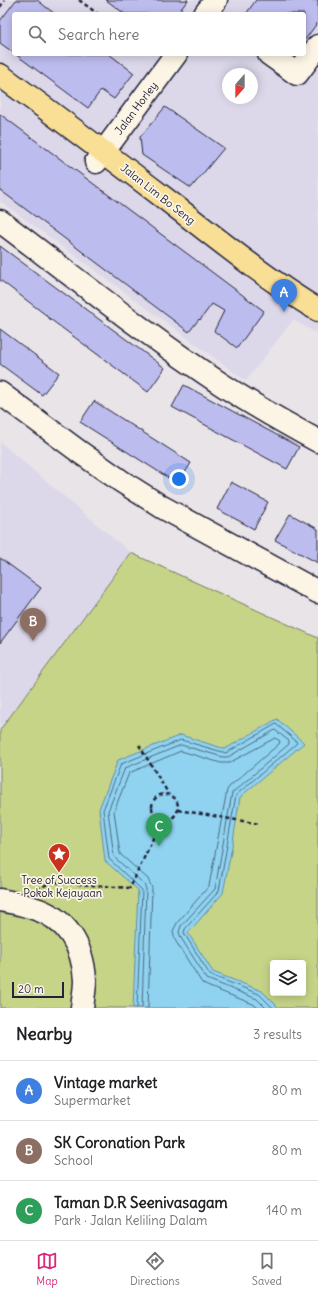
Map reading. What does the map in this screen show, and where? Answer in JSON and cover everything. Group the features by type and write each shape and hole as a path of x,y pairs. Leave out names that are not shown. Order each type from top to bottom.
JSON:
{"main road":[{"name":"Jalan Lim Bo Seng","path":"0,75 261,288 318,326"},
{"name":"Jalan Lim Bo Seng","path":"0,90 100,157 274,282 318,310"}],"street":[{"path":"272,56 297,74 318,46"},
{"name":"Jalan Horley","path":"100,157 175,56"},
{"path":"0,221 174,352 222,385 271,415 318,441"},
{"path":"0,394 121,481 162,507 318,592"},
{"path":"4,901 34,908 51,916 64,926 77,943 82,960 85,982 82,1008"}],"path":[{"path":"0,7 5,0"},
{"path":"79,0 95,12"},
{"path":"139,745 168,794"},
{"path":"163,793 168,794 173,796 176,800 178,810 176,815 167,820 157,817 152,808 152,803 158,795 163,793"},
{"path":"178,810 260,824"},
{"path":"4,901 52,882 130,888 162,819"}],"shaded area":[{"path":"0,0 318,0 318,334 293,320 246,381 0,201"},
{"path":"0,442 131,553 0,730"}],"green space":[{"path":"131,553 318,638 318,1008 0,1008 0,730"}],"water":[{"path":"277,719 304,743 240,797 223,893 188,933 213,972 262,991 279,1008 133,1008 138,890 105,861 99,809 118,760 181,735 225,749"}],"building":[{"path":"16,0 37,0 52,12 12,12 12,52 0,43 0,21"},
{"path":"106,0 188,0 179,12 122,12"},
{"path":"256,0 318,0 318,22 306,38 306,12 247,12"},
{"path":"18,56 112,56 134,73 114,99 101,90 88,108"},
{"path":"165,107 224,148 191,188 142,155 140,137"},
{"path":"0,114 264,311 237,348 214,331 224,311 212,304 189,332 0,190"},
{"path":"0,246 165,368 148,392 0,280"},
{"path":"0,329 59,373 42,395 0,364"},
{"path":"184,385 299,447 287,469 172,407"},
{"path":"94,401 191,463 178,484 80,422"},
{"path":"231,482 268,502 254,529 217,509"},
{"path":"290,514 318,529 318,563 275,540"},
{"path":"0,558 41,588 0,643"}],"place":[{"name":"Vintage market","path":"284,312"},
{"name":"SK Coronation Park","path":"33,641"},
{"name":"Taman D.R Seenivasagam","path":"159,846"},
{"name":"Tree of Success - Pokok Kejayaan","path":"59,874"}]}
